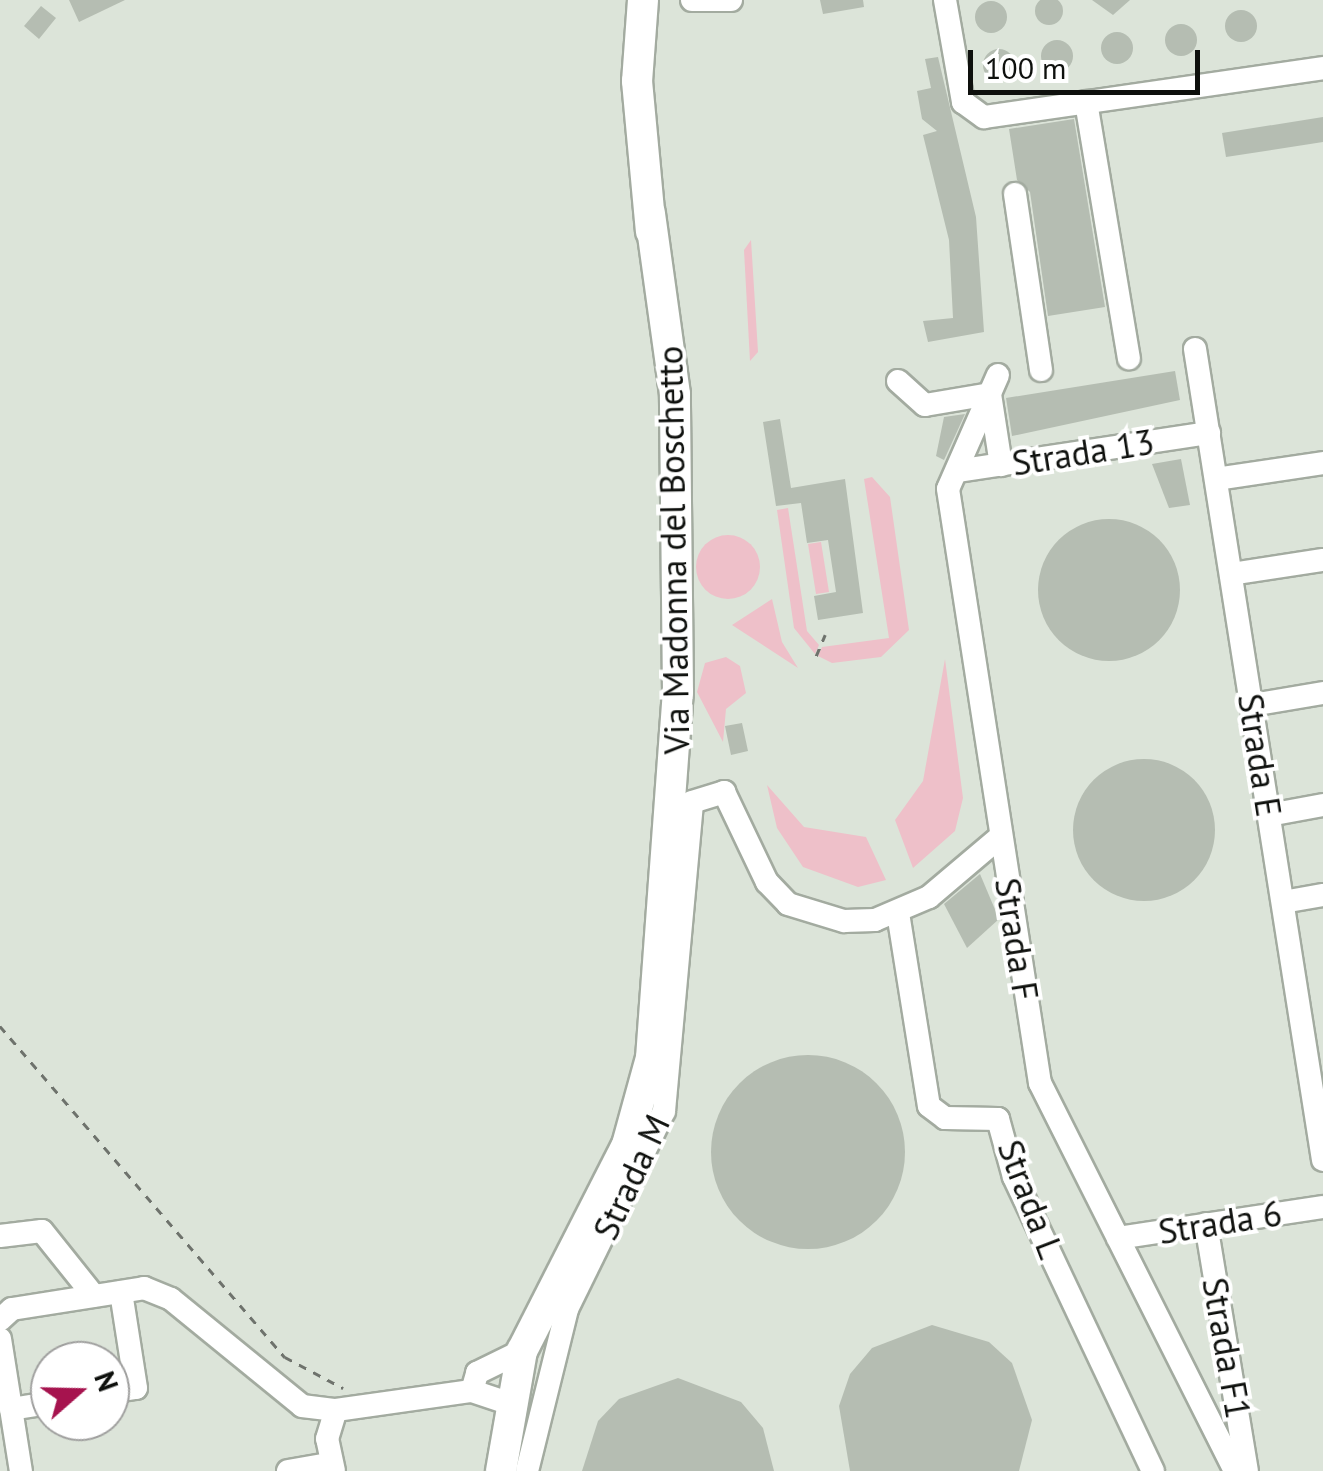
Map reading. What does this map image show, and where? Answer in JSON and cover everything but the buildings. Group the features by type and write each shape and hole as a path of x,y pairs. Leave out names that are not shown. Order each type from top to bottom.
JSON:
{"main road":[{"name":"Via Madonna del Boschetto","path":"501,1471 522,1350 640,1107 666,888 650,213 638,81 643,0"}],"lane":[{"path":"692,0 731,0"},
{"path":"945,0 963,102 984,116 1323,68"},
{"path":"1086,102 1130,358"},
{"path":"1015,194 1042,370"},
{"name":"Strada E","path":"1195,349 1323,1160"},
{"path":"898,382 925,405 994,385 1001,465"},
{"name":"Strada F","path":"994,385 948,489 1040,1083 1235,1471"},
{"name":"Strada 13","path":"957,472 1209,433"},
{"path":"1216,479 1323,464"},
{"path":"1231,574 1323,560"},
{"path":"1252,705 1323,693"},
{"name":"Strada M","path":"527,1471 566,1309 664,1111 690,812 701,794 729,796 767,882 788,904 844,921 898,913"},
{"path":"1269,815 1323,806"},
{"path":"898,913 954,880 1000,837"},
{"path":"1283,902 1323,895"},
{"name":"Strada L","path":"898,913 924,1095 944,1118 998,1119 1014,1177 1152,1471"},
{"name":"Strada 6","path":"1118,1238 1323,1206"},
{"name":"Strada F1","path":"1206,1224 1247,1471"},
{"path":"0,1236 42,1230 94,1296"},
{"path":"0,1320 12,1309 144,1288 171,1299 302,1406 336,1410 472,1391 511,1404"},
{"path":"120,1292 128,1341"},
{"path":"0,1339 21,1471"},
{"path":"472,1391 476,1374 522,1350"},
{"path":"130,1352 136,1388 130,1389"},
{"path":"11,1410 30,1407"},
{"path":"288,1471 332,1468 336,1410"}],"path":[{"path":"816,656 825,635"},
{"path":"0,1026 285,1357 313,1379 354,1392"}],"shaded area":[{"path":"751,240 758,352 750,361 744,250"},
{"path":"872,477 890,497 909,630 881,657 832,663 818,656 822,647 889,638 864,479"},
{"path":"788,508 807,631 819,645 815,654 794,628 777,510"},
{"path":"728,535 751,544 760,567 751,590 728,599 705,590 696,567 705,544"},
{"path":"821,542 829,592 816,594 808,544"},
{"path":"772,599 782,642 798,668 732,625"},
{"path":"726,657 740,666 746,693 726,709 723,742 697,692 705,663"},
{"path":"945,659 963,798 955,831 913,868 895,820 923,781"},
{"path":"767,785 804,827 866,837 886,880 858,887 803,867 777,828"}]}
